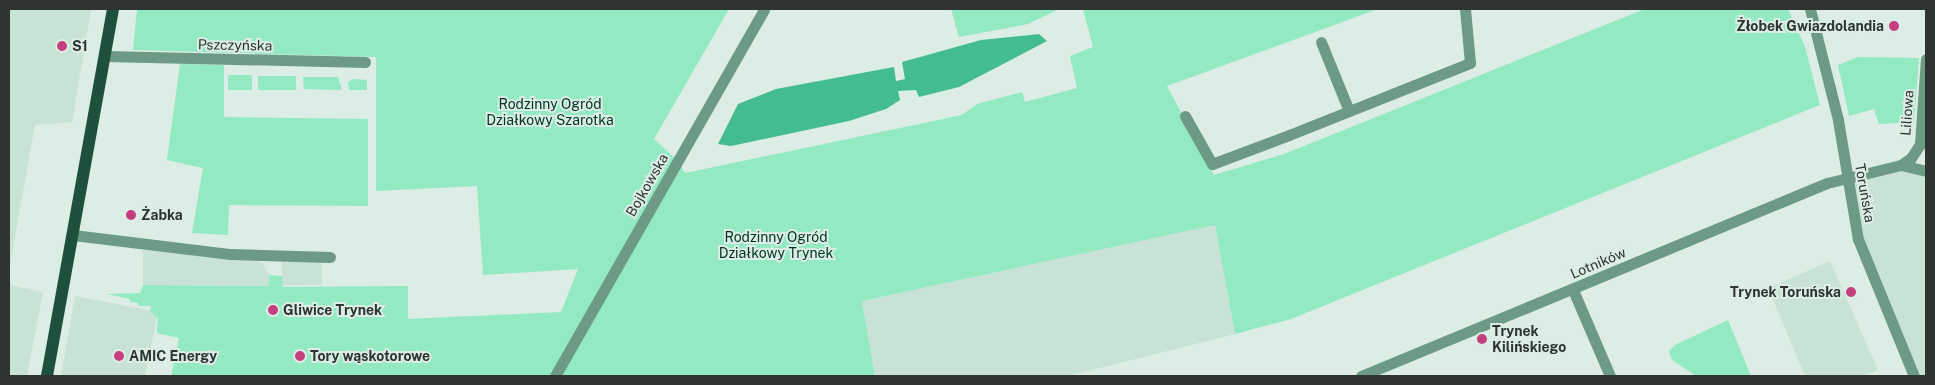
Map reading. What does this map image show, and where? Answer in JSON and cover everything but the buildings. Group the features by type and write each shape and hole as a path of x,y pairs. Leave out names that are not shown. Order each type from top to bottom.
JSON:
{"main road":[{"path":"48,376 113,9"}],"street":[{"name":"Bojkowska","path":"555,376 764,9"},
{"path":"1185,116 1212,164 1470,63 1465,9"},
{"name":"Toruńska","path":"1810,9 1828,73 1862,250 1914,376"},
{"path":"1321,42 1349,111"},
{"name":"Pszczyńska","path":"105,56 365,62"},
{"name":"Liliowa","path":"1901,165 1911,158 1920,144 1926,59"},
{"path":"1847,176 1901,165 1926,170"},
{"name":"Lotników","path":"1360,376 1574,290 1847,176"},
{"path":"73,235 231,254 330,257"},
{"path":"1574,290 1610,376"}],"shaded area":[{"path":"9,9 91,9 72,122 35,125 9,270"},
{"path":"1039,34 1047,41 959,87 919,97 916,90 898,91 900,100 886,109 849,121 731,146 718,144 738,104 776,89 894,67 896,81 905,79 902,62 981,40"},
{"path":"1901,165 1926,171 1926,376 1914,376 1867,265 1847,176"},
{"path":"1215,225 1235,334 1068,376 875,376 862,301"},
{"path":"143,250 252,256 263,264 269,275 270,286 143,285"},
{"path":"282,261 322,261 322,285 282,285"},
{"path":"1830,261 1878,370 1863,376 1805,376 1768,288"},
{"path":"9,285 43,292 27,376 9,376"},
{"path":"75,296 158,312 145,376 61,376"}],"green space":[{"path":"137,9 729,9 654,139 678,161 685,173 962,115 977,104 1022,92 1025,102 1077,88 1070,56 1093,47 1083,9 1378,9 1167,86 1214,175 1284,154 1645,9 1788,9 1805,47 1820,105 1291,319 1235,334 1215,225 862,301 875,376 171,376 179,338 157,333 158,318 150,311 151,306 138,306 138,303 130,302 130,299 107,294 140,293 143,285 269,286 269,275 282,276 283,287 408,286 408,319 561,312 578,269 483,275 477,186 376,191 376,57 133,50"},
{"path":"951,9 1059,9 1028,24 959,37"},
{"path":"1858,57 1919,58 1914,122 1879,124 1874,109 1849,116 1838,65"},
{"path":"180,64 224,65 224,117 368,119 368,206 229,205 228,235 192,233 203,168 167,160"},
{"path":"228,75 252,75 252,90 228,90"},
{"path":"258,76 296,76 296,90 258,90"},
{"path":"303,77 338,77 342,90 304,89"},
{"path":"353,79 367,80 367,90 349,90 348,82"},
{"path":"1728,320 1751,376 1696,376 1672,360 1669,351 1675,345"}],"place":[{"name":"Żłobek Gwiazdolandia","path":"1894,26"},
{"name":"S1","path":"62,46"},
{"name":"Żabka","path":"131,215"},
{"name":"Trynek Toruńska","path":"1851,292"},
{"name":"Gliwice Trynek","path":"273,310"},
{"name":"Trynek Kilińskiego","path":"1482,339"},
{"name":"AMIC Energy","path":"119,356"},
{"name":"Tory wąskotorowe","path":"300,356"}],"park label":[{"name":"Rodzinny Ogród Działkowy Szarotka","path":"550,112"},
{"name":"Rodzinny Ogród Działkowy Trynek","path":"776,246"}]}
